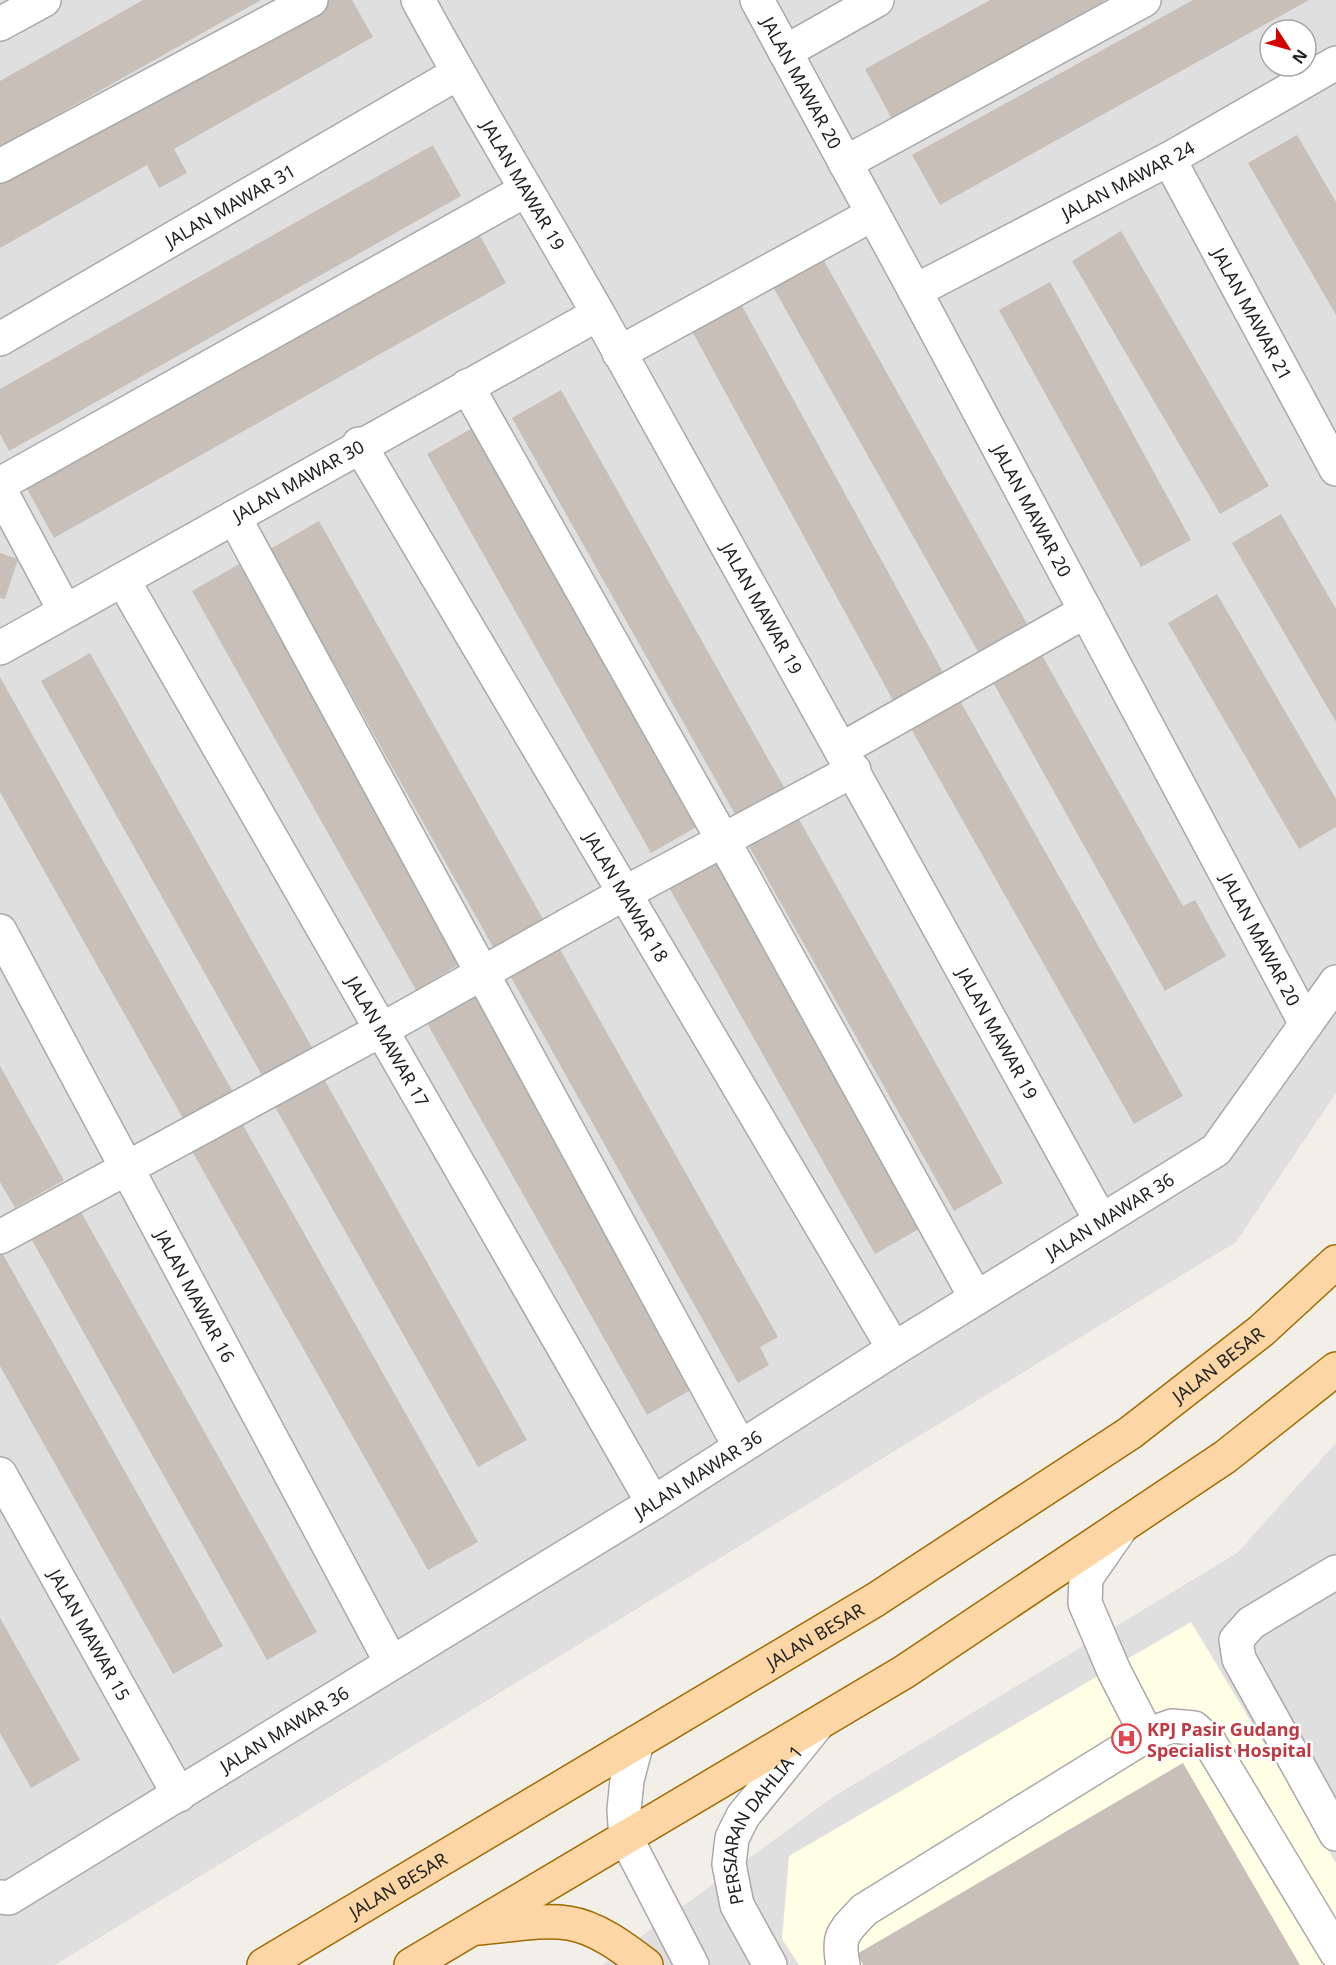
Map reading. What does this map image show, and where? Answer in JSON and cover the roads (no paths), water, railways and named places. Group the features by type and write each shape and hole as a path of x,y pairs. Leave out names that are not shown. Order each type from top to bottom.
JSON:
{"main road":[{"name":"JALAN BESAR","path":"264,1965 875,1600 1130,1434 1261,1331 1336,1262"},
{"path":"411,1965 904,1672 1225,1457 1336,1369"},
{"path":"471,1929 569,1923 600,1935 627,1950 646,1965"}],"street":[{"path":"0,24 44,0"},
{"path":"0,166 311,0"},
{"name":"JALAN MAWAR 19","path":"418,0 598,314 848,760 1101,1221"},
{"name":"JALAN MAWAR 20","path":"757,0 1306,1024"},
{"path":"785,52 877,0"},
{"path":"845,163 1144,0"},
{"name":"JALAN MAWAR 24","path":"915,291 1169,159 1336,63"},
{"name":"JALAN MAWAR 31","path":"0,339 458,73"},
{"name":"JALAN MAWAR 21","path":"1169,159 1336,469"},
{"path":"0,484 526,190"},
{"path":"620,353 873,214"},
{"name":"JALAN MAWAR 30","path":"0,648 359,444 598,314"},
{"path":"467,386 723,840 976,1298"},
{"name":"JALAN MAWAR 18","path":"359,444 894,1349"},
{"path":"0,490 65,611"},
{"path":"234,517 740,1447"},
{"name":"JALAN MAWAR 17","path":"123,580 652,1503"},
{"path":"0,1237 381,1030 723,840 1086,611"},
{"name":"JALAN MAWAR 16","path":"0,931 391,1662"},
{"name":"JALAN MAWAR 36","path":"0,1897 9,1898 179,1795 391,1662 652,1503 894,1349 1216,1150 1336,982"},
{"name":"JALAN MAWAR 15","path":"0,1474 179,1795"},
{"path":"1122,1526 1086,1578 1085,1603 1114,1671 1147,1735"},
{"path":"1336,1572 1251,1623 1236,1640 1239,1659 1336,1834"},
{"name":"PERSIARAN DAHLIA 1","path":"770,1965 737,1905 729,1864 732,1838 743,1816 819,1722"},
{"path":"843,1965 840,1948 843,1932 864,1910 1147,1735 1172,1726 1194,1728 1210,1743 1336,1952"},
{"path":"637,1742 627,1780 626,1838 692,1965"}],"place":[{"name":"KPJ Pasir Gudang Specialist Hospital","path":"1126,1739"}]}
